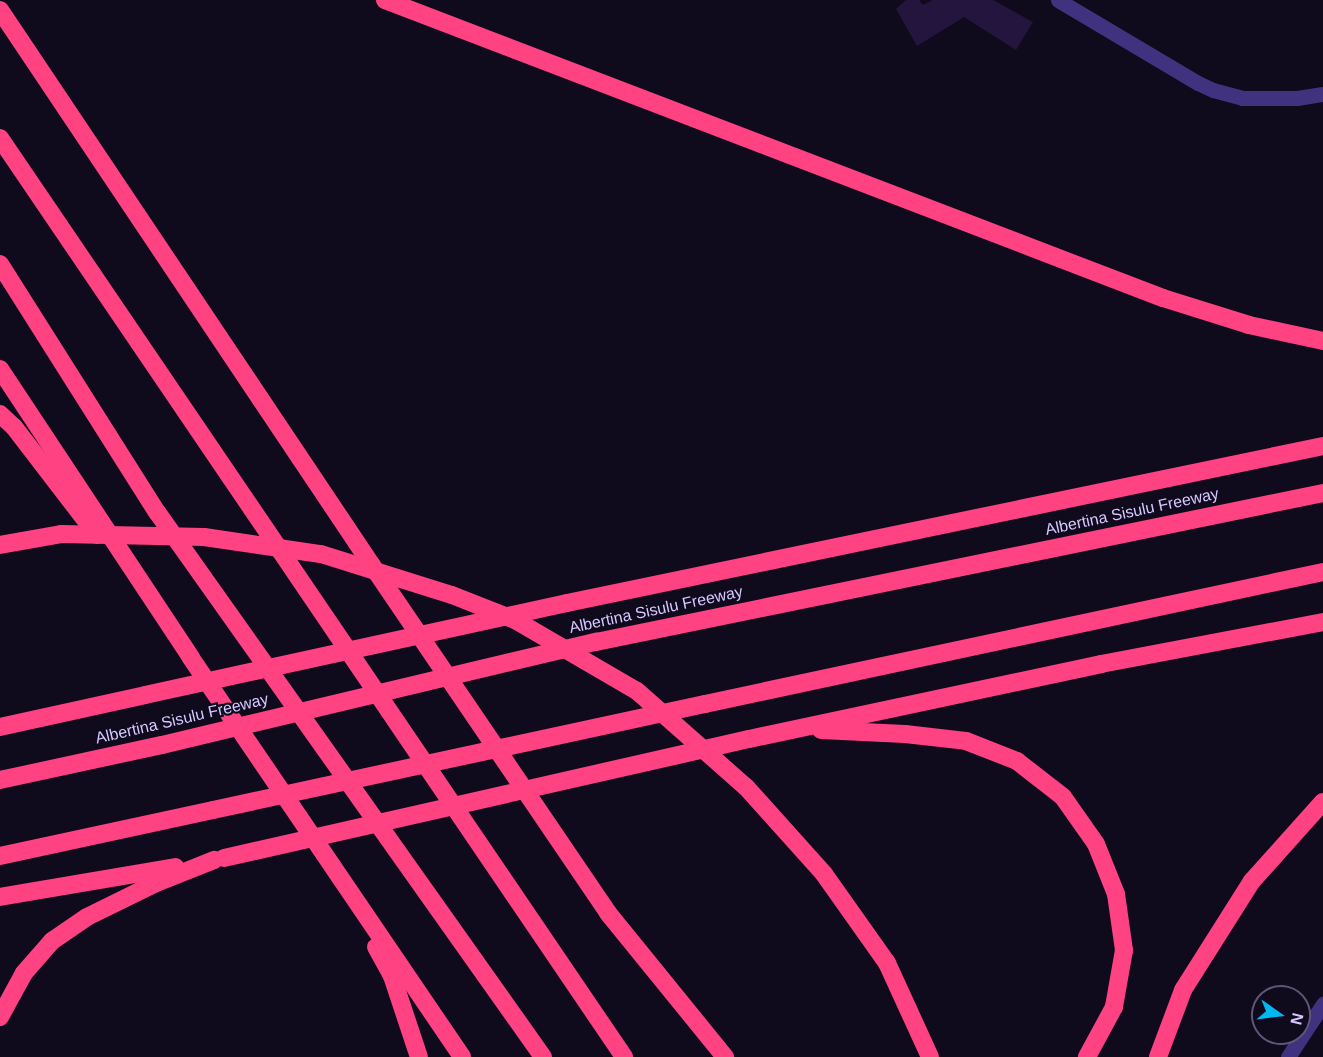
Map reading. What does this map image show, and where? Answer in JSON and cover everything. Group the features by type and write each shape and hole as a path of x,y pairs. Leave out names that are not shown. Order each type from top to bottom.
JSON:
{"highway":[{"path":"385,0 1163,298 1249,325 1323,341"},
{"path":"0,10 608,913 725,1057"},
{"path":"0,138 624,1057"},
{"path":"0,264 157,512 543,1057"},
{"path":"0,369 191,658 462,1057"},
{"path":"0,414 21,436 191,658"},
{"path":"0,727 567,603 1323,446"},
{"name":"Albertina Sisulu Freeway","path":"0,780 162,745 596,642 1323,493"},
{"path":"0,545 61,534 215,538 321,554 452,595 515,620 637,691 760,802 824,874 887,963 930,1057"},
{"path":"0,855 1323,572"},
{"path":"0,897 219,859 791,729 1101,664 1323,622"},
{"path":"791,729 905,734 966,741 1017,761 1063,797 1096,844 1116,894 1124,951 1114,1007 1087,1057"},
{"path":"1158,1057 1183,990 1252,881 1323,802"},
{"path":"321,848 392,976 418,1057"},
{"path":"0,1017 24,973 52,941 87,917 154,884 219,859"}],"street":[{"path":"1058,0 1213,90 1242,98 1297,98 1323,94"},
{"path":"1288,1057 1323,1004"}],"building":[{"path":"906,0 919,0 923,5 933,0 993,0 1033,22 1016,50 964,17 917,46 896,9"}]}
